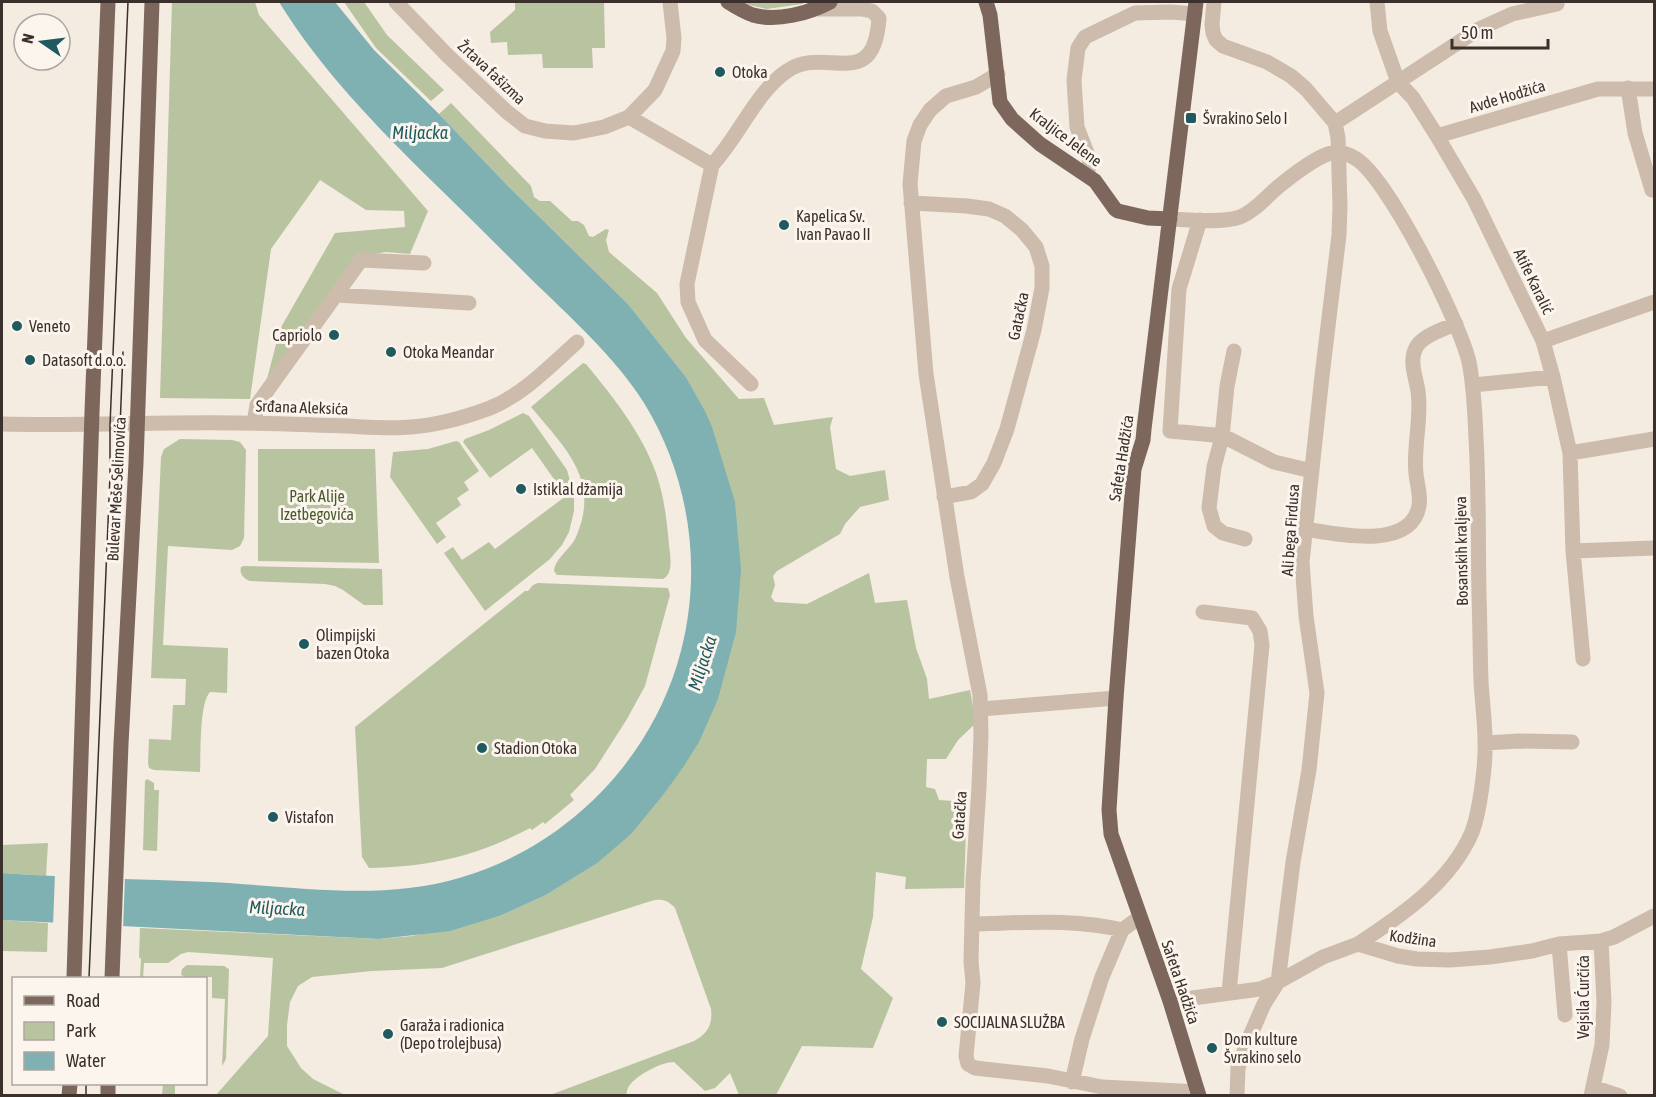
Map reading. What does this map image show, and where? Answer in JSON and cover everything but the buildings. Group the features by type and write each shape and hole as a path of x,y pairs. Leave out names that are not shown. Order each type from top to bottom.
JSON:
{"main road":[{"name":"Bulevar Meše Selimovića","path":"74,977 91,426 108,2"},
{"name":"Bulevar Meše Selimovića","path":"112,977 137,423 152,2"},
{"path":"728,2 754,15 768,17 784,16 824,5"},
{"name":"Kraljice Jelene","path":"986,2 990,15 1000,102 1007,114 1040,144 1095,181 1118,211 1148,218 1170,219"},
{"name":"Safeta Hadžića","path":"1196,8 1144,429 1134,469 1109,810 1111,834 1170,1001 1199,1094"}],"street":[{"name":"Žrtava fašizma","path":"396,2 447,55 525,126 545,131 574,133 604,127 629,117 655,90 673,51 670,2"},
{"path":"1214,2 1212,24 1216,40 1223,46 1267,62 1291,76 1306,89 1335,123 1479,30 1512,14 1557,4"},
{"path":"1377,2 1380,32 1398,82 1413,98 1437,136"},
{"path":"751,384 705,340 688,302 687,284 712,165 723,154 735,133 770,87 787,71 801,64 852,62 867,58 872,52 879,18 873,11 824,5"},
{"path":"1087,175 1090,161 1077,127 1074,80 1078,48 1085,37 1128,8 1135,13 1196,8"},
{"name":"Gatačka","path":"973,983 971,961 979,787 980,695 957,577 926,374 911,203 912,156 914,141 920,125 930,110 946,96 976,87 998,74"},
{"path":"1628,88 1635,134 1652,190"},
{"name":"Avde Hodžića","path":"1437,136 1598,89 1654,89"},
{"path":"629,117 712,165"},
{"name":"Ali bega Firdusa","path":"1278,982 1293,862 1309,770 1317,693 1306,616 1302,562 1339,235 1338,138 1335,123"},
{"name":"Atife Karalić","path":"1437,136 1474,199 1544,341 1570,453 1573,551 1583,659"},
{"path":"1170,219 1236,219 1244,216 1279,186 1322,156 1337,152"},
{"name":"Bosanskih kraljeva","path":"1337,152 1356,158 1374,175 1402,219 1456,324 1469,361 1473,385 1478,475 1481,684 1485,743 1479,807 1473,829 1464,848 1450,868 1432,888 1397,918 1358,945"},
{"name":"Gatačka","path":"911,203 989,209 1005,216 1022,230 1036,248 1042,266 1042,288 1034,330 1007,429 994,463 982,484 971,492 944,497"},
{"path":"1200,220 1179,289 1170,431 1214,435 1242,445 1274,462 1312,471"},
{"path":"254,423 257,405 361,260 424,263"},
{"path":"337,295 469,303"},
{"path":"1544,341 1654,302"},
{"path":"1305,529 1352,537 1385,535 1401,530 1414,520 1420,504 1415,462 1419,426 1418,390 1413,374 1414,352 1417,345 1424,339 1441,329 1456,324"},
{"name":"Srđana Aleksića","path":"2,423 91,426 137,423 254,423 411,427 458,418 517,395 577,342"},
{"path":"1234,351 1209,508 1214,526 1223,533 1245,539"},
{"path":"1473,385 1553,377"},
{"path":"1570,453 1654,439"},
{"path":"1573,551 1654,548"},
{"path":"1203,612 1252,618 1260,631 1262,645 1229,993"},
{"path":"981,709 1116,698"},
{"path":"1485,743 1572,742"},
{"name":"Kodžina","path":"1358,945 1417,960 1449,960 1532,951 1559,944 1601,941 1614,937 1654,916"},
{"path":"1072,1082 1094,999 1122,930 1140,917"},
{"path":"972,924 1067,922 1108,926 1122,930"},
{"name":"Vejsila Ćurčića","path":"1601,941 1604,1002 1602,1045 1592,1091 1620,1095"},
{"path":"1559,944 1565,1015"},
{"path":"1170,1001 1260,989 1278,982 1323,957 1358,945"},
{"path":"1237,1095 1239,1068 1246,1043 1264,1004 1278,982"},
{"name":"Safeta Hadžića","path":"973,983 966,1056 969,1064 975,1068 1048,1076 1102,1087 1199,1094"}],"green space":[{"path":"172,2 255,2 259,15 428,211 410,254 386,252 355,257 267,379 280,329 335,233 405,227 404,211 366,210 320,180 271,249 250,399 160,398"},
{"path":"344,2 364,2 387,35 444,90 431,101 376,48"},
{"path":"515,2 604,2 605,48 592,48 593,68 543,68 542,54 508,55 507,42 491,43 490,32 515,10"},
{"path":"741,2 806,2 767,9"},
{"path":"451,103 531,186 534,197 540,201 550,201 572,221 578,221 584,225 589,236 593,237 606,229 609,230 606,240 609,252 657,293 686,338 739,399 764,398 774,425 833,417 830,427 836,469 850,476 885,470 889,500 860,507 845,524 840,534 777,571 773,576 775,585 771,597 775,602 807,604 869,573 875,603 907,600 916,648 927,679 929,699 970,690 976,723 958,740 946,759 927,759 926,787 935,789 939,800 967,802 964,888 905,889 906,877 876,872 873,917 861,969 893,998 873,1048 802,1046 776,1095 739,1095 730,1073 715,1088 705,1091 674,1062 663,1064 643,1074 629,1086 626,1095 550,1095 694,1041 708,1028 711,1009 675,908 662,900 651,901 442,968 372,971 312,977 298,986 290,1002 287,1046 301,1068 313,1079 345,1095 216,1095 268,1036 273,958 188,952 168,963 144,963 143,977 140,977 140,928 379,939 412,936 502,915 546,895 596,864 682,769 704,409 686,377 628,304 508,186 439,114"},
{"path":"583,363 626,416 643,444 656,473 665,509 670,559 669,573 663,579 557,575 554,571 557,562 576,537 583,517 582,482 567,451 531,407"},
{"path":"523,413 529,416 567,470 574,495 574,511 569,532 550,559 485,611 444,553 453,547 462,560 489,542 495,549 566,496 532,448 490,478 463,442 465,439"},
{"path":"180,439 232,440 240,442 246,450 244,538 240,546 232,550 168,546 163,645 228,648 227,693 210,692 206,698 201,730 200,772 154,770 149,768 148,763 149,739 171,740 173,705 185,705 186,679 151,678 161,457 164,449"},
{"path":"456,441 479,471 464,482 469,490 457,498 461,505 436,523 446,537 437,544 390,477 393,452 428,449"},
{"name":"Park Alije Izetbegovića","path":"258,449 375,449 379,563 258,561"},
{"path":"241,567 382,569 383,605 364,605 343,590 325,584 250,581 241,574"},
{"name":"Stadion Otoka","path":"538,583 668,588 670,595 645,686 627,719 595,769 570,795 574,800 545,824 543,822 532,830 530,828 490,846 452,858 413,865 369,868 362,857 355,727"},
{"path":"147,779 154,783 154,790 159,790 157,851 143,850 145,781"},
{"path":"48,843 46,876 2,873 2,845"},
{"path":"2,920 48,923 47,952 2,951"},
{"path":"187,965 224,966 229,969 226,1059 222,1066 225,999 212,998 212,977 181,975 182,969"},
{"path":"163,1085 175,1085 175,1095 162,1095"}],"water":[{"name":"Miljacka","path":"279,2 335,2 374,50 628,304 686,377 712,427 735,502 741,570 736,632 718,699 699,742 682,769 631,834 596,864 546,895 502,915 450,931 379,939 2,920 2,873 360,891 409,888 455,879 498,864 539,843 576,816 609,784 637,748 660,708 677,665 690,598 689,531 683,497 673,465 644,403 620,370 591,338 371,119 331,74"}],"pier":[{"path":"55,873 125,876 123,930 53,926"}],"tram line":[{"path":"89,977 128,2"},
{"path":"118,478 123,352"},
{"path":"86,1085 86,1096"}],"place":[{"name":"Otoka","path":"720,72"},
{"name":"Švrakino Selo I","path":"1191,118"},
{"name":"Kapelica Sv. Ivan Pavao II","path":"784,225"},
{"name":"Veneto","path":"17,326"},
{"name":"Capriolo","path":"334,335"},
{"name":"Otoka Meandar","path":"391,352"},
{"name":"Datasoft d.o.o.","path":"30,360"},
{"name":"Istiklal džamija","path":"521,489"},
{"name":"Olimpijski bazen Otoka","path":"304,644"},
{"name":"Stadion Otoka","path":"482,748"},
{"name":"Vistafon","path":"273,817"},
{"name":"SOCIJALNA SLUŽBA","path":"942,1022"},
{"name":"Garaža i radionica (Depo trolejbusa)","path":"388,1034"},
{"name":"Dom kulture Švrakino selo","path":"1212,1048"}]}
